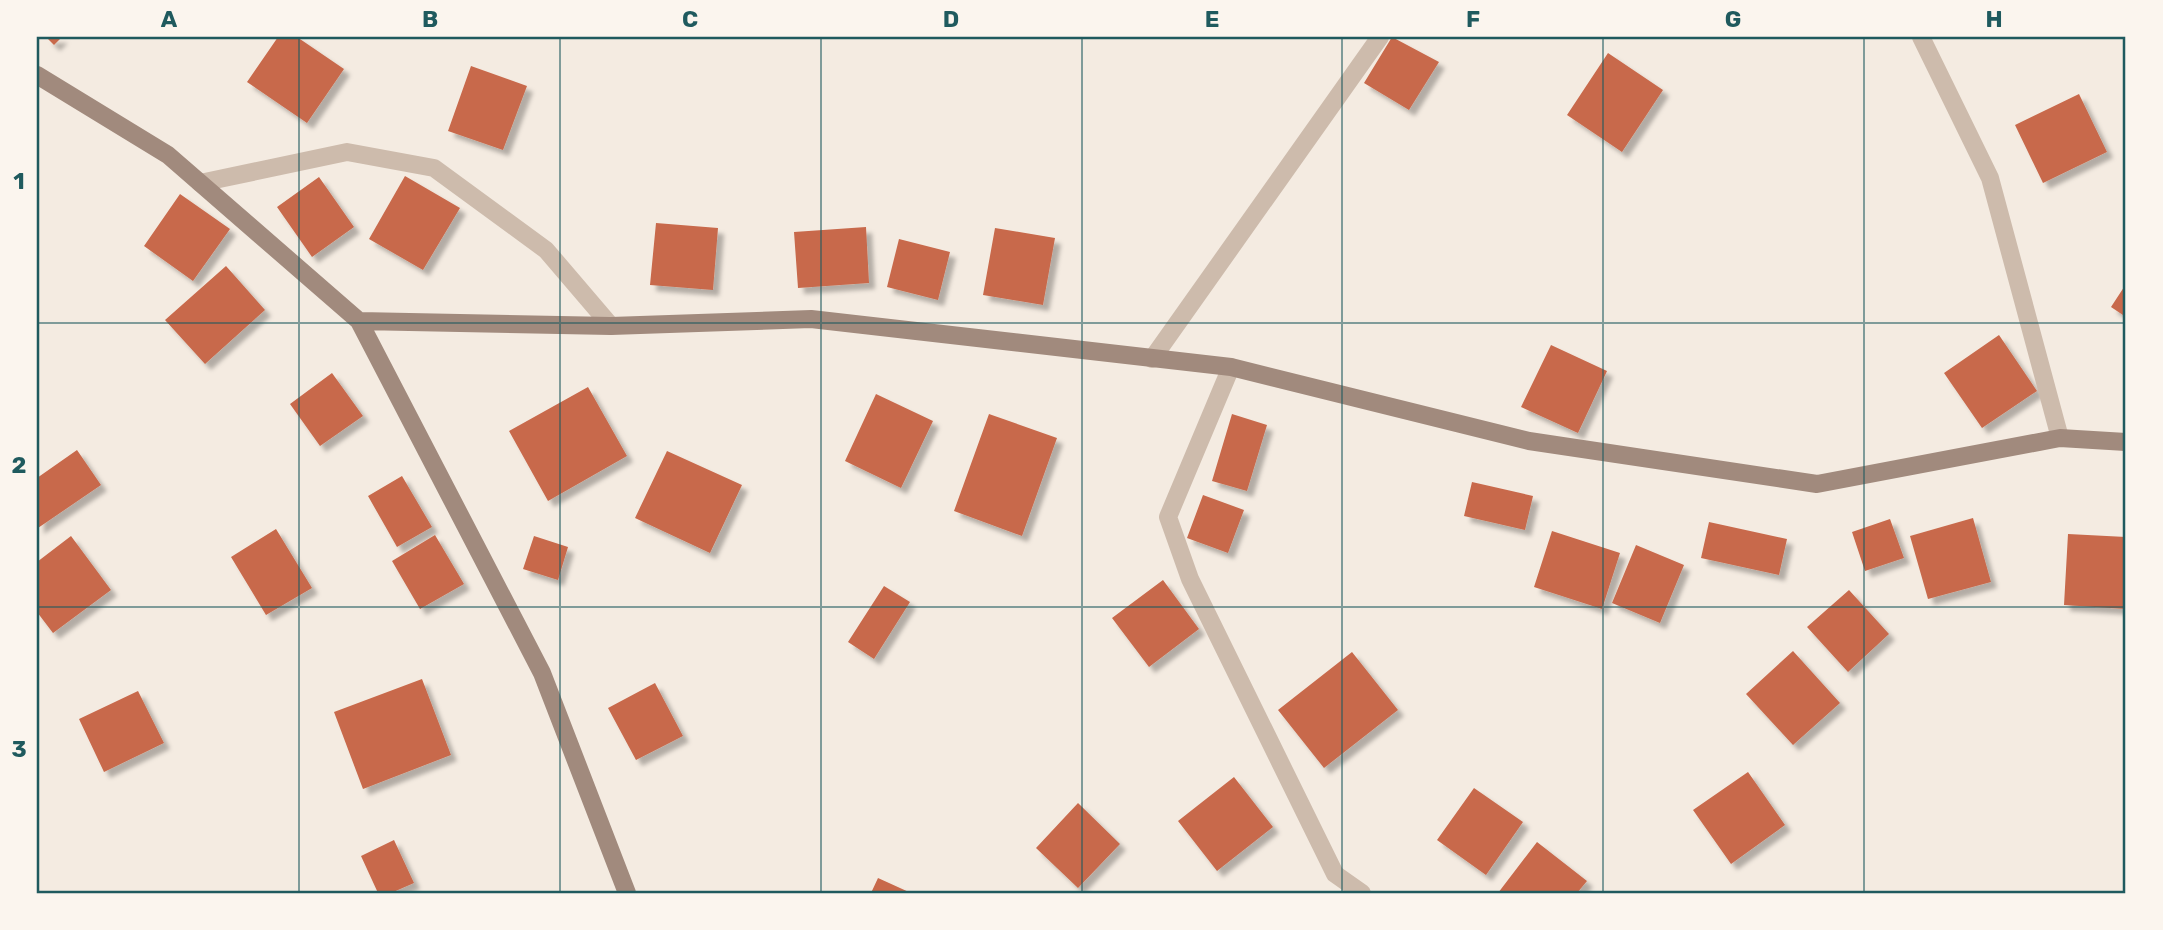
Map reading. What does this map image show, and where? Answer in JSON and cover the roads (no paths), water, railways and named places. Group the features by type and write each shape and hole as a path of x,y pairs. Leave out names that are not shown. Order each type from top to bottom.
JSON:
{"street":[{"path":"1152,359 1380,37"},
{"path":"1921,37 1990,178 2060,438"},
{"path":"37,75 168,155 359,321 542,673 627,893"},
{"path":"200,183 347,152 434,168 546,250 611,326"},
{"path":"359,321 611,326 811,319 1231,367 1529,441 1817,484 2060,438 2126,442"},
{"path":"1231,367 1168,517 1190,579 1335,874 1362,893"}]}
